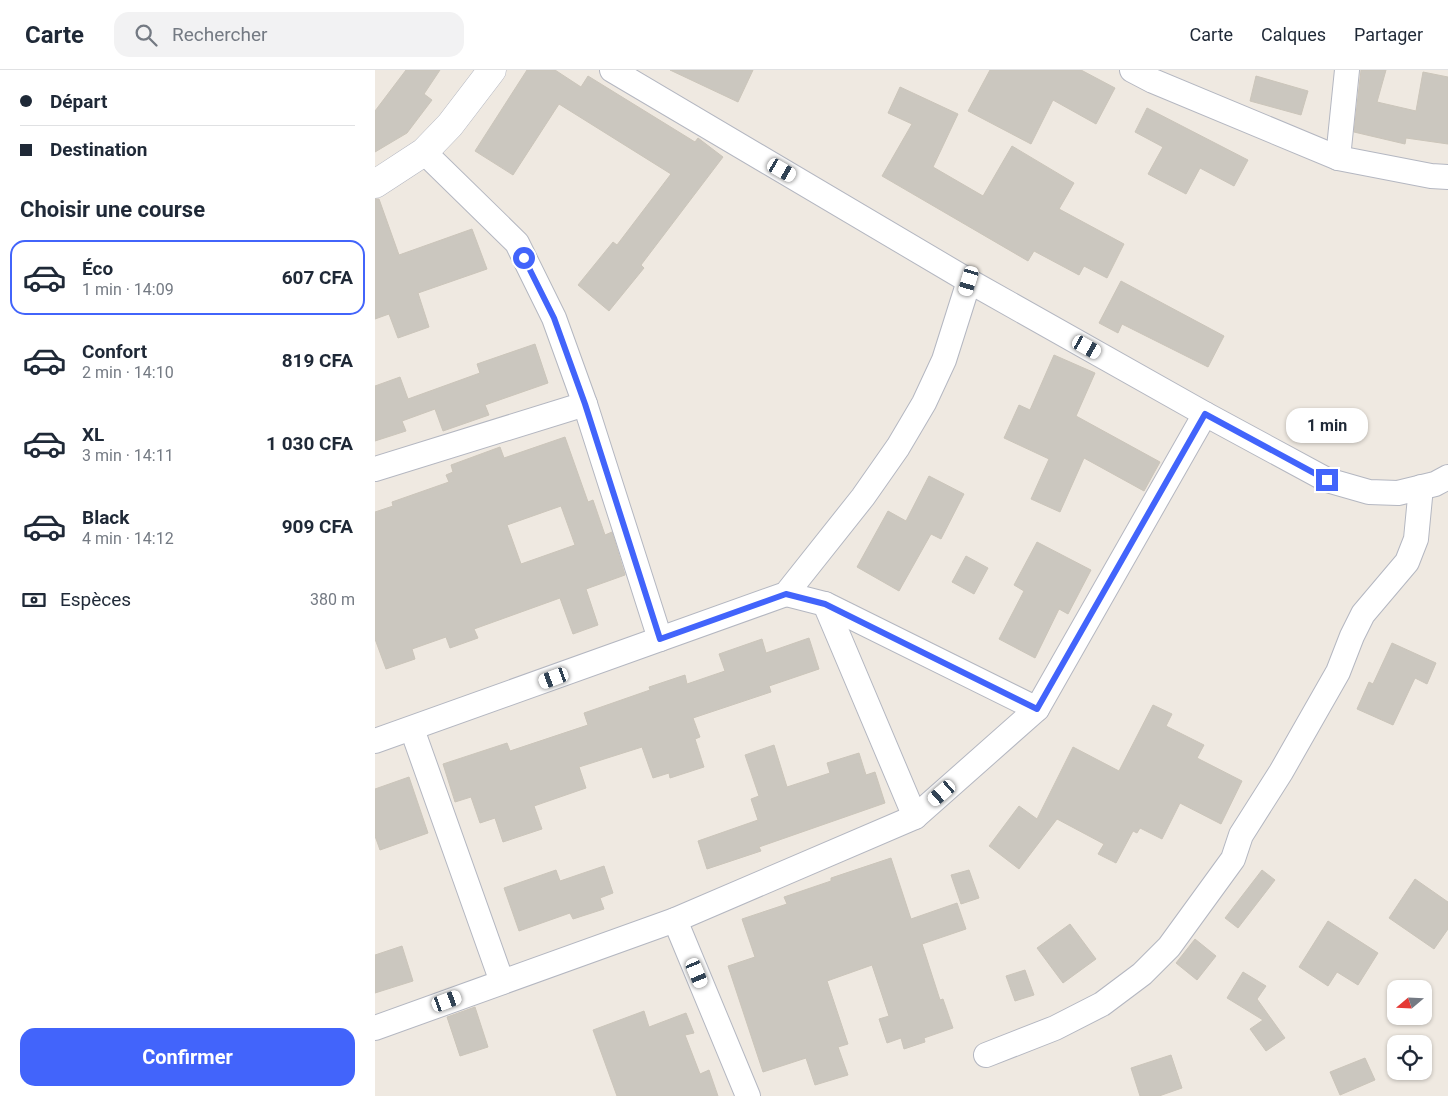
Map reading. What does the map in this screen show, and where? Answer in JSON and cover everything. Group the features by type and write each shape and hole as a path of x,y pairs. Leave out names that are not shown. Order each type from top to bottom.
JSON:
{"street":[{"path":"375,184 423,152 450,125 491,70"},
{"path":"612,70 969,281 1205,414 1327,480 1369,492 1398,493 1435,484 1448,477"},
{"path":"1132,70 1153,81 1337,158 1431,176 1448,177"},
{"path":"1337,158 1347,70"},
{"path":"423,152 517,243 554,318 585,404 660,639"},
{"path":"375,742 786,594 863,497 924,403 944,360 969,281"},
{"path":"375,469 585,404"},
{"path":"375,1028 675,920 915,817 1037,709 1205,414"},
{"path":"987,1055 1055,1028 1102,1004 1142,974 1169,947 1233,859 1241,835 1281,772 1338,672 1363,614 1407,562 1416,540 1421,487"},
{"path":"786,594 825,604 1037,709"},
{"path":"825,604 915,817"},
{"path":"412,729 502,982"},
{"path":"675,920 748,1096"}],"building":[{"path":"406,70 440,70 424,94 432,100 407,133 375,152 375,111"},
{"path":"527,70 555,70 581,87 588,76 695,142 698,138 723,157 641,265 644,268 609,311 578,285 613,242 617,245 671,174 559,104 513,175 475,151"},
{"path":"670,70 753,70 738,102"},
{"path":"990,70 1081,70 1115,88 1096,124 1053,100 1031,144 968,111"},
{"path":"1361,70 1386,70 1377,102 1416,111 1423,72 1448,77 1448,144 1406,138 1405,144 1354,132"},
{"path":"1256,76 1308,91 1301,115 1250,101"},
{"path":"900,87 958,114 933,167 983,196 1012,146 1074,183 1059,209 1124,244 1107,278 1084,266 1079,275 1034,251 1028,261 882,176 912,124 888,113"},
{"path":"1147,108 1248,160 1234,186 1200,168 1186,194 1148,174 1163,147 1135,132"},
{"path":"375,199 379,199 399,255 472,229 487,269 418,293 429,327 398,338 389,314 375,319"},
{"path":"1121,281 1224,336 1208,367 1122,324 1118,333 1099,323"},
{"path":"535,344 548,383 485,405 489,415 443,431 435,409 402,421 406,431 375,441 375,386 400,377 408,399 480,373 477,364"},
{"path":"1054,355 1095,373 1076,416 1160,462 1144,491 1084,458 1060,512 1031,499 1049,459 1004,438 1019,405 1030,410"},
{"path":"565,437 588,502 593,500 605,535 612,532 625,575 586,589 598,625 573,634 560,598 474,629 478,638 450,648 446,637 412,649 415,659 386,669 375,639 375,512 393,506 392,502 449,482 446,475 453,472 451,465 500,447 504,458","holes":["561,506 575,545 521,564 507,525"]},
{"path":"929,476 964,494 941,539 931,534 899,591 857,567 888,511 906,521"},
{"path":"1037,542 1091,570 1068,614 1059,609 1035,658 999,639 1024,591 1014,585"},
{"path":"966,556 988,568 974,594 952,582"},
{"path":"809,638 819,669 769,686 771,692 693,718 700,737 695,739 704,767 670,778 669,773 653,778 642,747 579,767 586,788 534,806 542,829 503,842 495,818 480,823 471,797 455,802 443,764 507,743 510,751 588,725 584,713 650,690 649,687 685,675 687,684 725,671 719,654 762,639 766,653"},
{"path":"1392,643 1436,663 1427,684 1415,678 1393,725 1357,709 1369,682 1373,684"},
{"path":"1153,705 1172,714 1166,726 1204,745 1197,758 1242,781 1221,824 1180,803 1162,839 1140,828 1137,833 1133,831 1116,863 1098,854 1104,844 1057,819 1019,869 989,846 1019,806 1037,819 1073,747 1119,771"},
{"path":"774,745 787,787 830,773 827,763 859,753 866,775 875,772 885,803 759,847 761,851 707,869 698,841 758,820 751,799 759,796 745,755"},
{"path":"409,777 428,833 380,850 375,836 375,789"},
{"path":"891,858 911,919 957,903 966,929 922,944 940,1000 943,999 953,1028 924,1038 925,1042 904,1049 901,1038 887,1043 879,1019 889,1016 872,965 827,981 848,1044 838,1047 848,1075 815,1085 806,1058 763,1072 728,966 755,957 742,919 787,904 784,897 831,881 831,878"},
{"path":"604,866 613,893 600,898 604,909 573,919 570,913 519,931 504,888 556,870 560,881"},
{"path":"969,870 979,898 961,904 951,875"},
{"path":"1262,870 1275,880 1238,928 1225,918"},
{"path":"1415,879 1448,902 1448,929 1434,949 1389,918"},
{"path":"1328,921 1378,953 1358,985 1337,972 1328,986 1299,967"},
{"path":"1070,924 1096,959 1063,983 1037,948"},
{"path":"1195,939 1216,956 1197,980 1176,963"},
{"path":"402,946 413,981 375,993 375,955"},
{"path":"1025,970 1034,995 1015,1001 1006,976"},
{"path":"1243,972 1266,986 1257,999 1285,1038 1266,1051 1250,1029 1263,1020 1227,998"},
{"path":"475,1007 488,1047 460,1056 447,1017"},
{"path":"644,1011 649,1027 686,1013 694,1033 685,1035 700,1074 709,1070 718,1096 617,1096 593,1030"},
{"path":"1171,1055 1182,1088 1159,1096 1140,1096 1131,1068"},
{"path":"1365,1058 1375,1080 1340,1095 1330,1072"}],"route":[{"path":"524,258 554,318 585,404 660,639 786,594 825,604 1037,709 1205,414 1327,480"}]}
